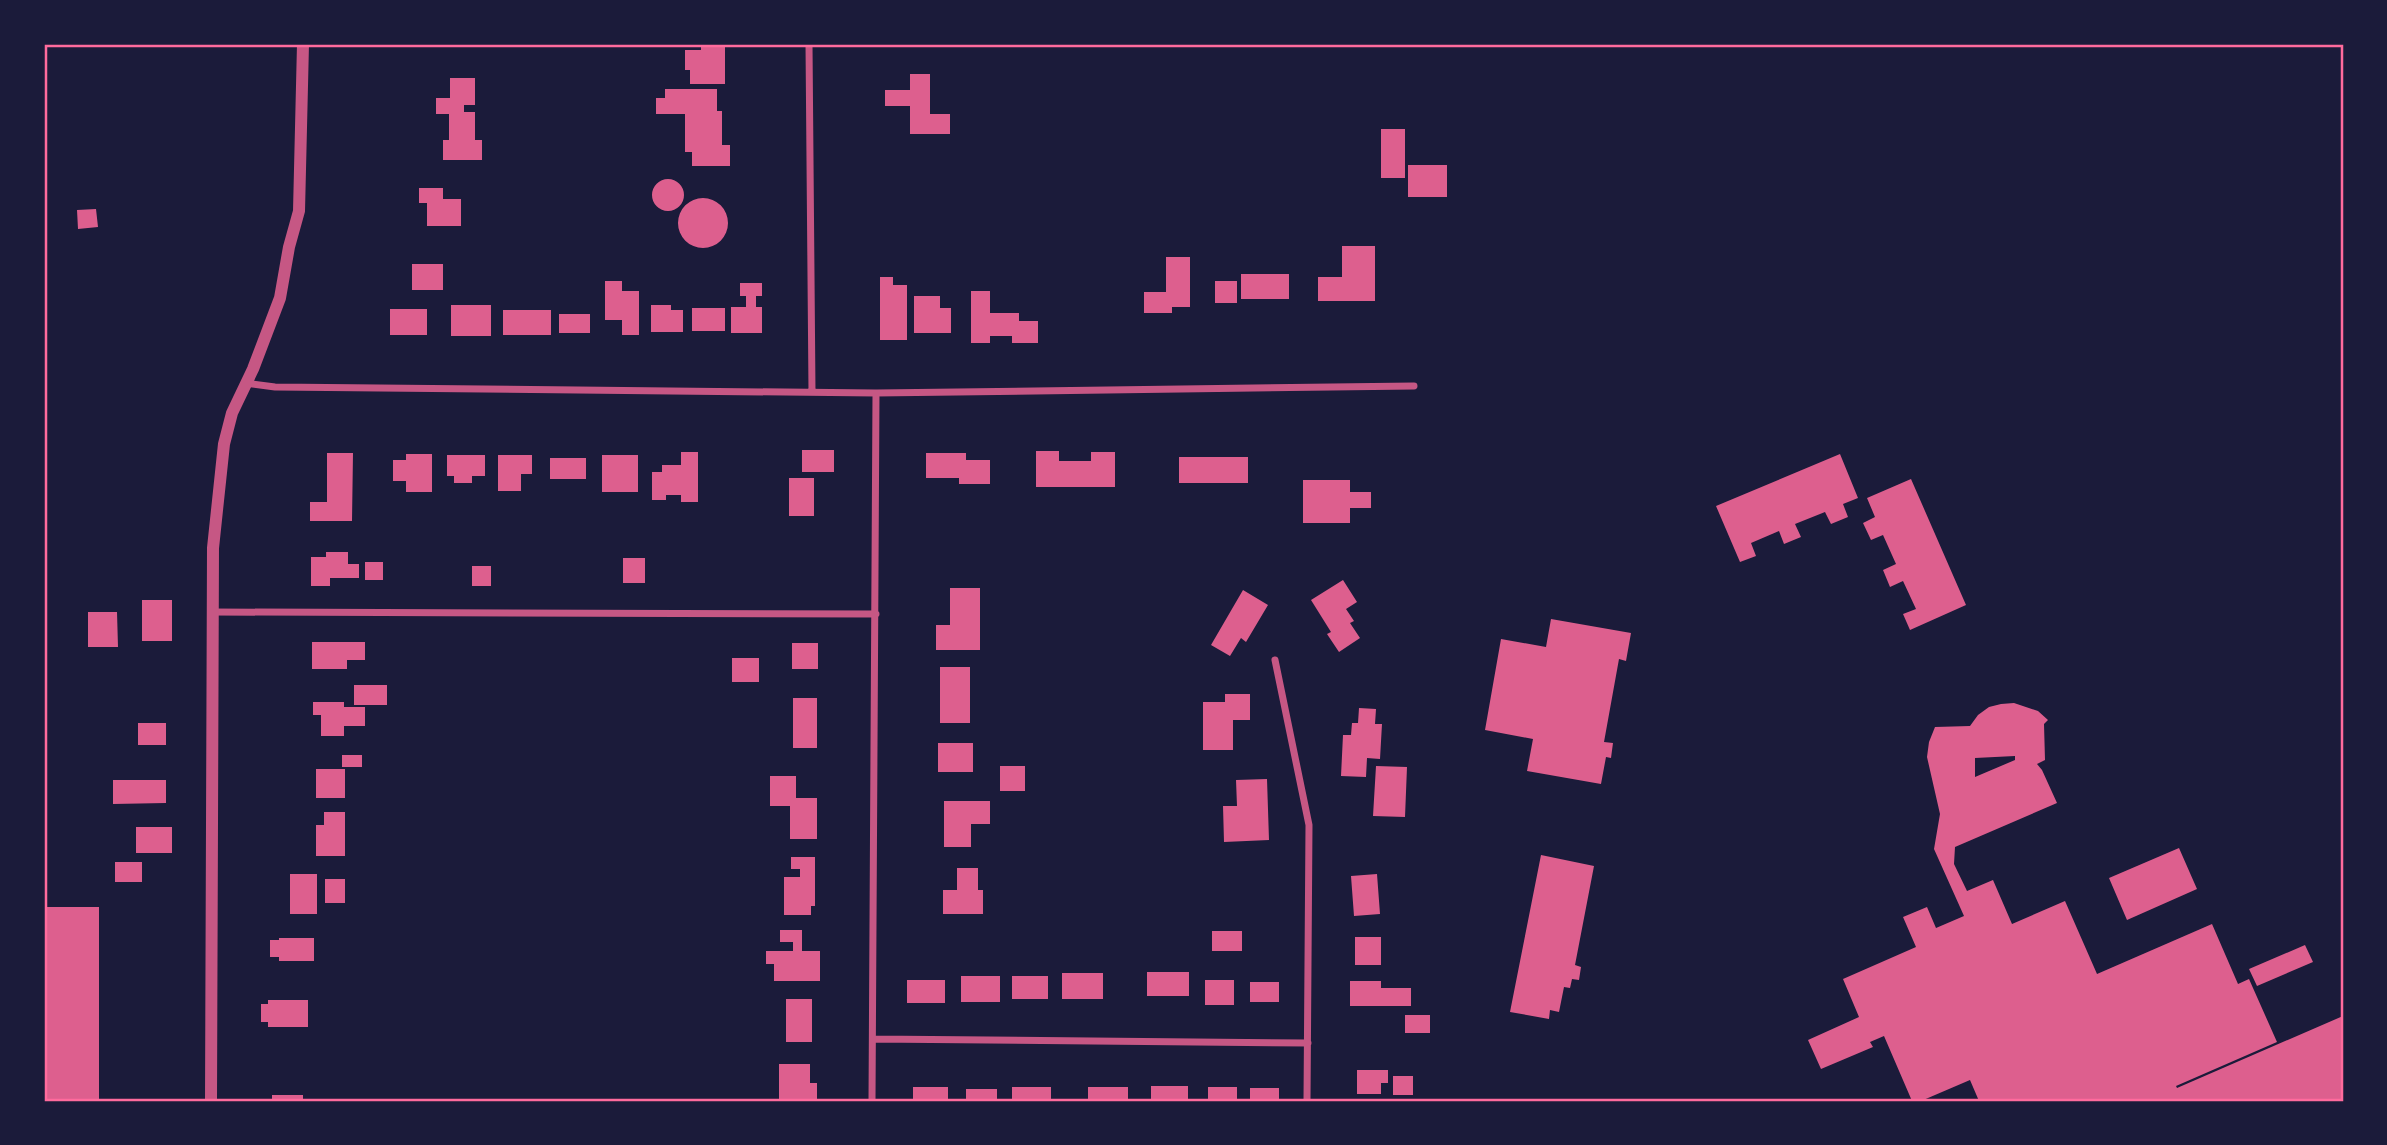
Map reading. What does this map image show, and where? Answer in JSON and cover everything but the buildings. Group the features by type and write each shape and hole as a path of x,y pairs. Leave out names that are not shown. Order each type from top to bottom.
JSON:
{"street":[{"path":"211,1101 213,548 222,456 232,414 253,369 280,298 299,211 303,44"},
{"path":"809,44 813,392"},
{"path":"245,383 275,387 876,393 1414,386"},
{"path":"872,1101 876,393"},
{"path":"213,612 876,614"},
{"path":"1275,660 1309,825 1307,1101"},
{"path":"873,1039 1308,1043"}]}
